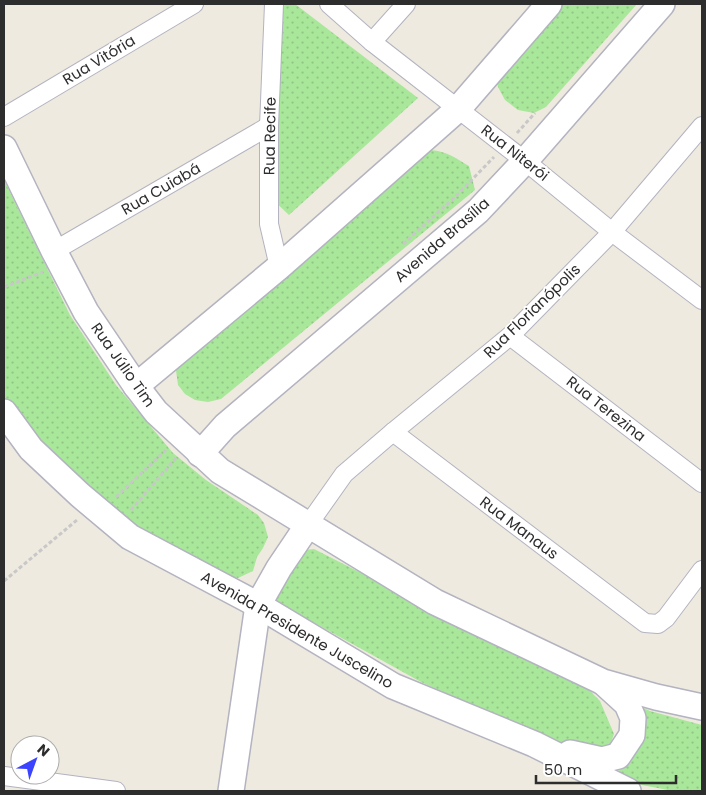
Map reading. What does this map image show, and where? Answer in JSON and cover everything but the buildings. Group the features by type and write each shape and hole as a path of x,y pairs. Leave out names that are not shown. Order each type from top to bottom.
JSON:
{"main road":[{"path":"136,386 279,267 458,109 549,4"},
{"name":"Avenida Brasília","path":"186,448 225,426 478,212 662,4"},
{"name":"Rua Júlio Tim","path":"4,148 57,258 86,312 156,412 186,448 220,472 308,525"},
{"name":"Avenida Presidente Juscelino","path":"4,412 31,449 80,495 114,514 130,537 258,605 393,686 534,744 625,791"},
{"path":"230,791 258,605 279,568 308,525 435,602 603,682 656,697 702,707"},
{"path":"251,648 259,637 276,628 296,627"},
{"path":"534,744 602,760 618,756 632,735 633,718 627,704 603,682"}],"street":[{"name":"Rua Vitória","path":"4,117 194,4"},
{"name":"Rua Recife","path":"274,4 269,126 269,224 279,267"},
{"name":"Rua Niterói","path":"329,4 372,42 525,160 612,232 702,300"},
{"path":"372,42 406,4"},
{"name":"Rua Cuiabá","path":"57,258 269,126"},
{"name":"Rua Florianópolis","path":"308,525 344,474 510,336 612,232 702,126"},
{"name":"Rua Terezina","path":"510,336 702,483"},
{"name":"Rua Manaus","path":"393,432 645,623 658,624 666,618 702,570"},
{"path":"4,776 116,791"}],"path":[{"path":"4,287 57,258"},
{"path":"114,514 186,448"},
{"path":"114,514 186,448"},
{"path":"4,580 82,516"}],"green space":[{"path":"282,4 295,4 418,98 289,215 270,197"},
{"path":"557,4 637,4 546,107 534,113 518,110 505,100 498,87 495,74"},
{"path":"425,150 443,152 469,166 475,190 221,399 208,402 195,400 185,394 178,385 175,363"},
{"path":"4,180 70,315 116,385 173,453 206,480 258,515 264,523 268,537 257,557 253,571 238,578 221,575 135,530 85,493 4,402"},
{"path":"314,549 586,687 600,701 614,734 609,748 585,756 421,682 273,600 296,551"},
{"path":"637,705 650,711 702,725 702,791 673,791 642,785 615,773 630,763 640,742"}]}
